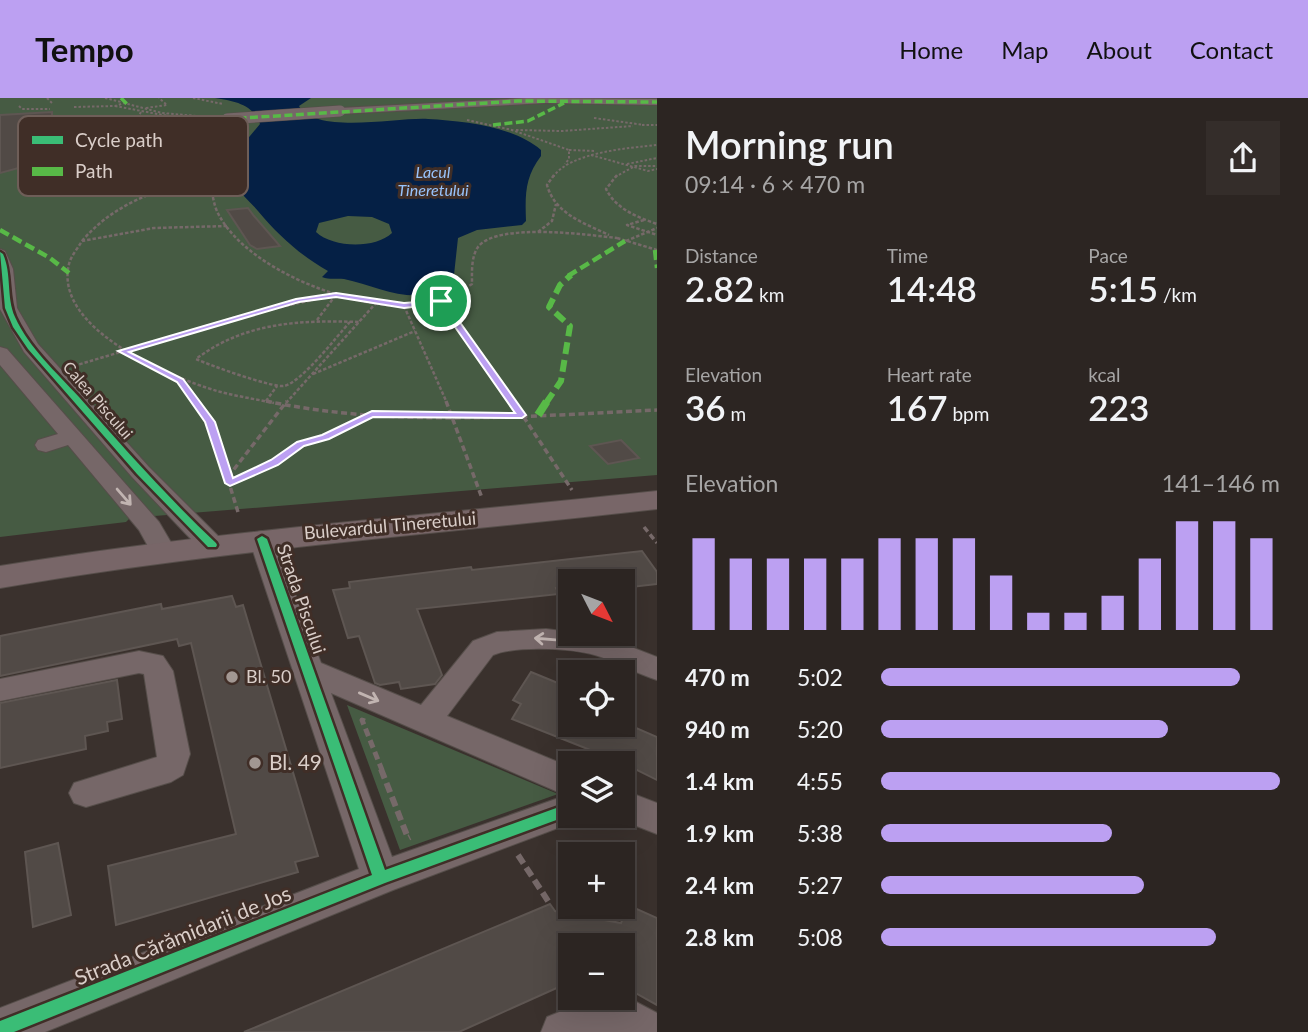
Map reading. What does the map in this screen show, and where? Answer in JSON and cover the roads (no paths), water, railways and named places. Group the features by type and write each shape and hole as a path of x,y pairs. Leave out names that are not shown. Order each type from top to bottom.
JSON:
{"main road":[{"name":"Bulevardul Tineretului","path":"0,577 163,551 262,539 651,513"}],"street":[{"path":"225,116 456,100 657,102"},
{"name":"Calea Piscului","path":"0,254 4,265 5,291 10,314 19,331 51,372 129,460 212,545"},
{"path":"0,353 150,527 163,551"},
{"name":"Calea Piscului","path":"50,450 72,437 92,418"},
{"path":"100,470 129,460"},
{"name":"Strada Piscului","path":"262,539 307,670 558,777"},
{"path":"426,721 483,648 498,642 546,639 603,646 657,669"},
{"path":"0,690 139,662 152,664 158,671 174,754 171,765 159,772 86,793"},
{"path":"307,670 381,878"},
{"path":"635,810 657,819"},
{"name":"Strada Cărămidarii de Jos","path":"0,1029 381,878 558,813"},
{"path":"562,1032 589,1021 623,1016 649,1032"}],"water":[{"name":"Lacul Tineretului","path":"215,98 311,98 299,106 308,115 322,120 359,123 442,120 487,126 516,135 541,150 541,156 527,186 526,221 522,225 477,230 458,238 453,284 426,295 398,294 344,279 322,277 328,271 282,237 244,196 248,196 248,138 260,124 253,112 236,102","holes":["348,216 372,217 389,224 392,233 365,244 343,244 316,232 319,223"]}],"place":[{"name":"Bl. 50","path":"232,677"},
{"name":"Bl. 49","path":"255,763"}]}
